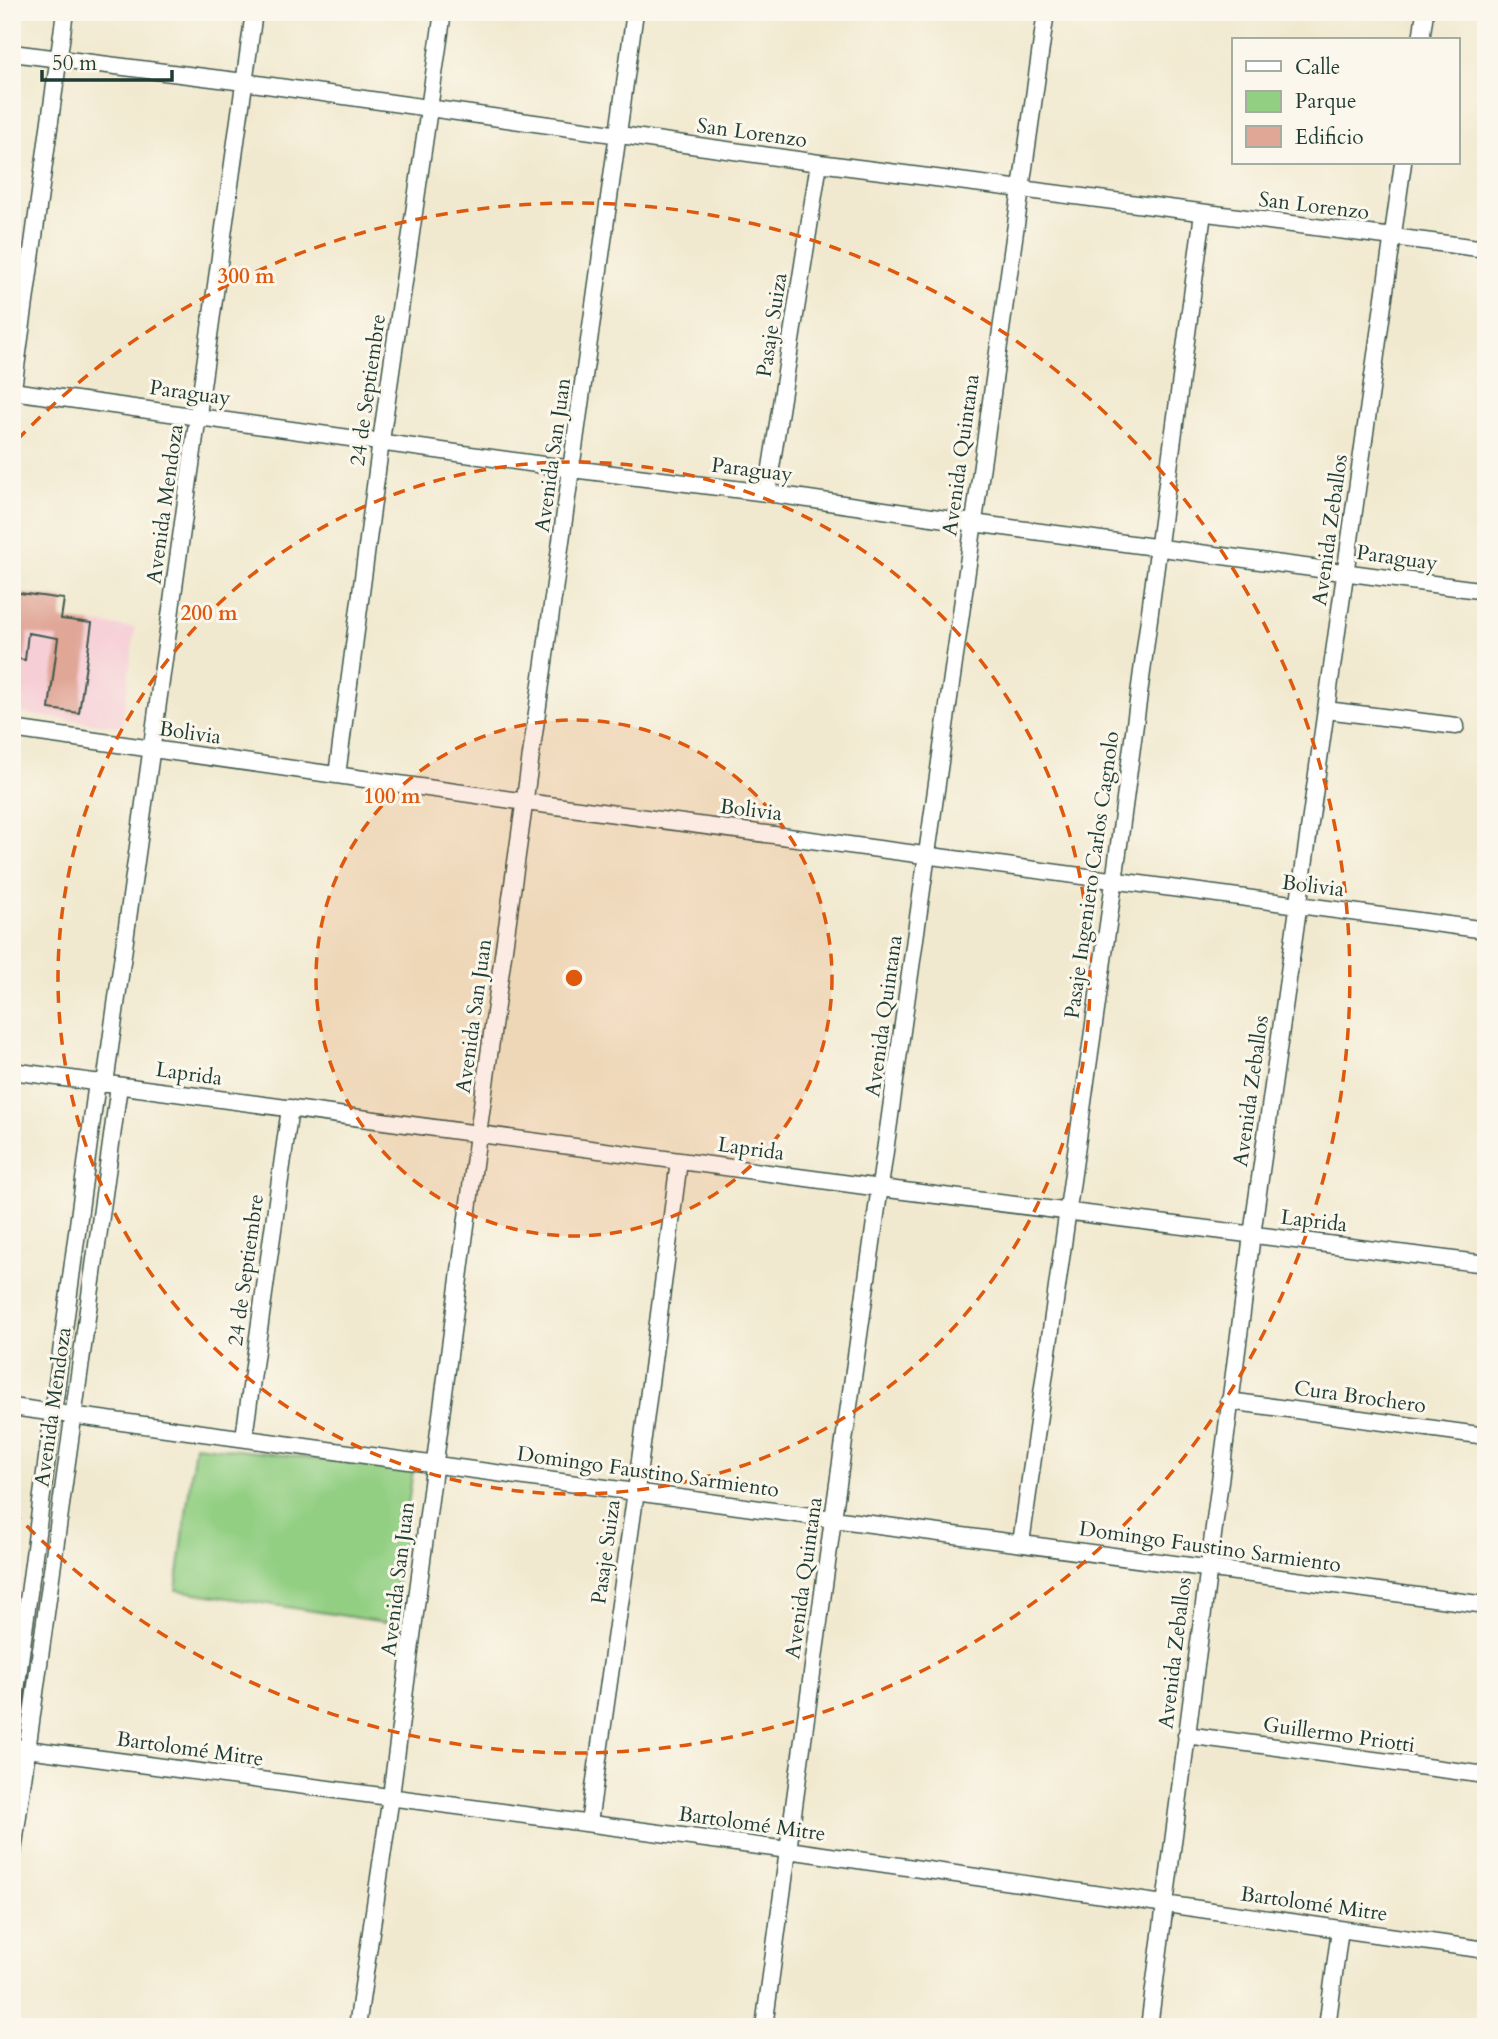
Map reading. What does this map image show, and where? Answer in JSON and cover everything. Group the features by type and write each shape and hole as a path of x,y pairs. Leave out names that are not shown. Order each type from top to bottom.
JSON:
{"street":[{"path":"12,392 65,12"},
{"name":"Avenida Mendoza","path":"12,1721 54,1413 107,1084 254,12"},
{"name":"24 de Septiembre","path":"337,775 381,441 443,12"},
{"name":"Avenida San Juan","path":"357,2027 391,1797 478,1134 635,12"},
{"name":"Avenida Quintana","path":"764,2027 1019,188 1046,12"},
{"path":"1421,38 1425,12"},
{"name":"San Lorenzo","path":"12,53 244,82 819,163 1486,249"},
{"name":"Pasaje Suiza","path":"768,493 819,163"},
{"name":"Avenida Zeballos","path":"1149,2027 1167,1903 1229,1401 1403,164"},
{"name":"Pasaje Ingeniero Carlos Cagnolo","path":"1021,1542 1114,882 1203,213"},
{"name":"Paraguay","path":"12,392 1486,591"},
{"path":"1326,710 1456,726"},
{"name":"Bolivia","path":"12,729 526,802 1486,930"},
{"name":"Laprida","path":"12,1070 880,1188 1486,1264"},
{"name":"Avenida Mendoza","path":"12,1859 20,1748 73,1415 107,1084"},
{"name":"24 de Septiembre","path":"244,1437 290,1108"},
{"name":"Pasaje Suiza","path":"589,1823 679,1161"},
{"name":"Cura Brochero","path":"1229,1401 1486,1436"},
{"name":"Domingo Faustino Sarmiento","path":"12,1407 1486,1605"},
{"name":"Guillermo Priotti","path":"1186,1735 1486,1775"},
{"name":"Bartolomé Mitre","path":"20,1748 788,1850 1486,1950"},
{"path":"1327,2027 1340,1929"}],"shaded area":[{"path":"12,592 64,599 61,619 135,628 122,727 12,712"}],"green space":[{"path":"195,1445 413,1470 391,1623 176,1590"}],"building":[{"path":"12,592 64,599 61,619 92,623 79,713 49,709 58,638 28,633 25,660 12,658"}]}
